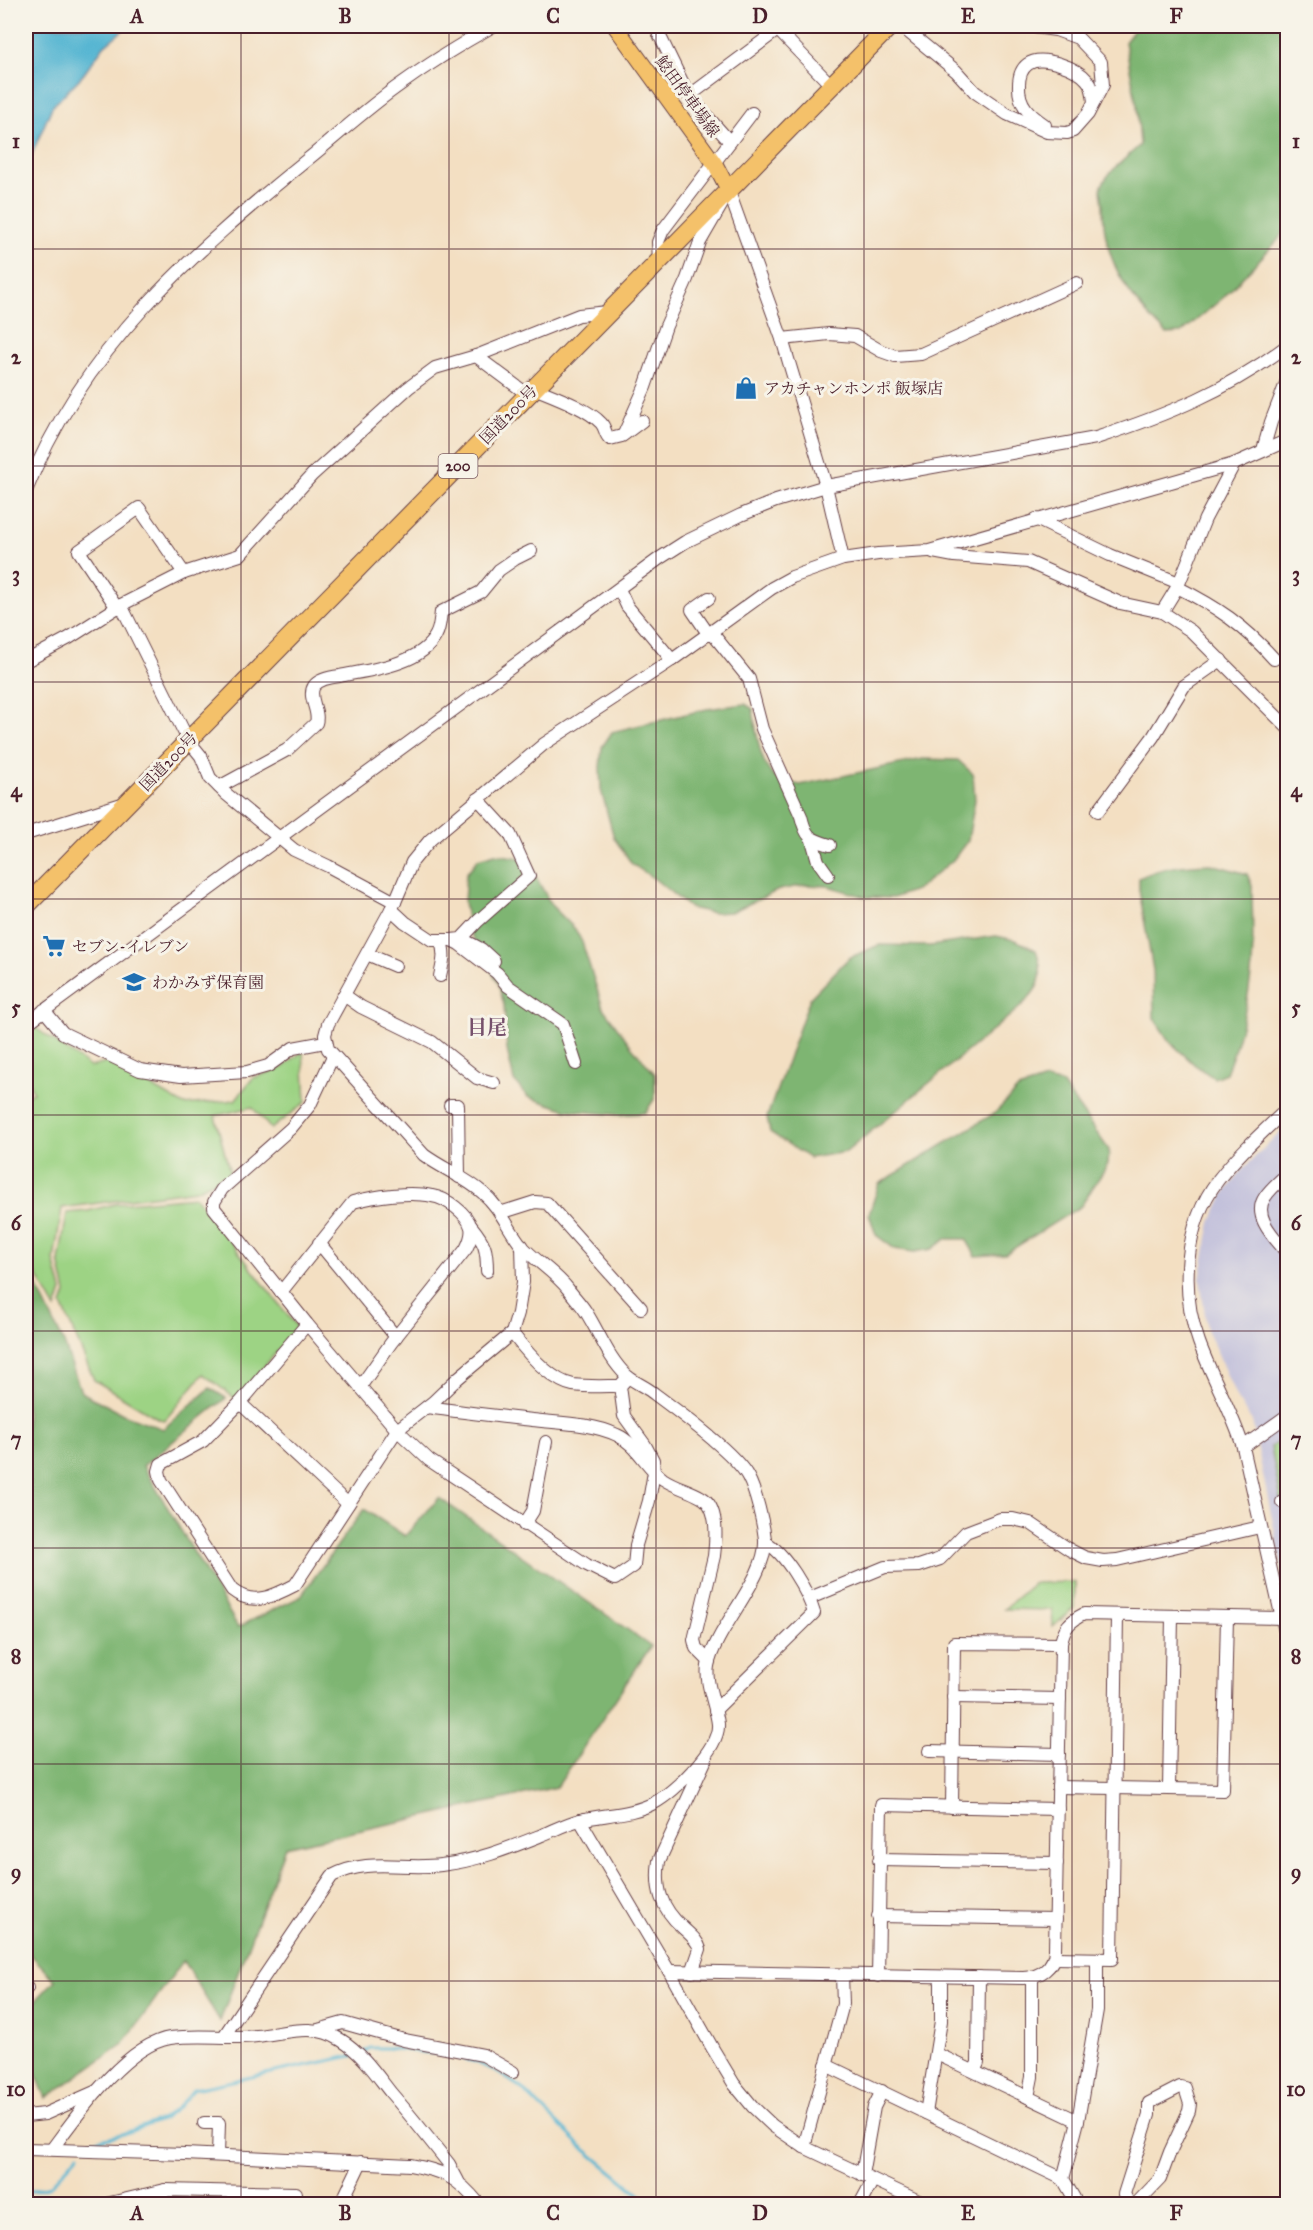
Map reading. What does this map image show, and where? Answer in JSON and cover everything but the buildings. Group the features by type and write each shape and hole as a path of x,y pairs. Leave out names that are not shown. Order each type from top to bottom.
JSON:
{"highway":[{"name":"国道200号","path":"26,906 890,26"}],"main road":[{"name":"鯰田停車場線","path":"615,26 715,164 728,189"}],"street":[{"path":"26,491 32,475 75,394 99,360 156,293 210,241 274,186 399,85 493,26"},
{"path":"655,26 689,96 730,142"},
{"path":"901,26 956,71 975,92 1007,114 1047,132 1073,131 1088,114 1103,85 1101,62 1078,38 1056,30 1027,26"},
{"path":"689,96 778,27 831,85"},
{"path":"1056,133 1031,116 1020,101 1019,80 1028,64 1046,60 1078,73 1087,79 1092,87 1094,102"},
{"path":"659,261 657,242 663,230 752,113"},
{"path":"728,189 782,339 826,486 843,559"},
{"path":"624,434 645,387 666,326 687,279 700,242 721,208 728,189"},
{"path":"782,339 829,334 855,336 895,356 921,354 1077,283"},
{"path":"26,661 119,607 184,573 240,555 312,475 408,388 435,368 476,356 579,315 607,312"},
{"path":"26,1024 660,558 710,529 776,501 826,486 1096,438 1166,415 1200,399 1261,365 1287,345"},
{"path":"476,356 531,391 564,400 600,422 605,435 610,439 624,434 642,422"},
{"path":"1263,450 1287,378"},
{"path":"333,1056 310,1105 291,1128 222,1189 214,1202 217,1213 360,1387 397,1430 429,1460 524,1525 587,1565 615,1579 634,1566 636,1545 649,1502 654,1472 653,1460 645,1445 624,1416 624,1382 586,1312 561,1280 522,1245 485,1194 424,1155 333,1056 325,1042 328,1024 393,906 412,862 430,840 544,744 710,634 772,588 801,573 843,559 929,551 1234,464 1287,440"},
{"path":"1162,612 1178,585 1205,519 1234,464"},
{"path":"184,573 139,508 79,551 119,607 188,740 201,756 210,778 294,850 328,866 393,906 418,933 432,940 451,940 481,949 494,961"},
{"path":"1036,519 1178,585 1214,606 1254,636 1274,659"},
{"path":"219,787 287,750 316,723 318,718 312,693 318,683 324,679 401,663 427,646 436,635 441,612 481,592 499,570 531,551"},
{"path":"929,551 954,556 1028,562 1120,603 1162,612 1191,631 1287,728"},
{"path":"619,589 627,606 672,660"},
{"path":"709,598 692,610 749,679 762,729 801,816 805,831 812,840 818,861 828,875"},
{"path":"1098,811 1153,737 1184,686 1221,660"},
{"path":"440,976 445,950 451,940 478,921 529,876 510,834 478,799"},
{"path":"26,834 129,801"},
{"path":"812,840 830,845"},
{"path":"451,940 497,973 508,986 563,1024 576,1064"},
{"path":"367,954 394,966"},
{"path":"344,995 361,1007 432,1042 477,1078 494,1083"},
{"path":"44,1010 63,1033 140,1070 182,1076 246,1072 268,1066 293,1048 325,1042"},
{"path":"450,1105 458,1105 459,1177"},
{"path":"1287,1108 1239,1155 1216,1182 1196,1225 1189,1256 1189,1304 1193,1323 1199,1342 1237,1427 1243,1447 1284,1622 1287,1645"},
{"path":"1287,1173 1265,1197 1261,1209 1264,1223 1287,1254"},
{"path":"280,1292 353,1202 411,1194 433,1196 458,1210 482,1240 487,1252 487,1271"},
{"path":"500,1213 535,1202 547,1203 641,1308"},
{"path":"360,1387 396,1337 466,1250 471,1238 471,1226"},
{"path":"320,1243 396,1337"},
{"path":"307,1324 240,1403 202,1441 162,1464 159,1471 161,1480 232,1590 241,1597 256,1600 273,1596 295,1585 397,1430 512,1333 518,1313 522,1282 522,1245"},
{"path":"512,1333 525,1350 558,1380 572,1385 624,1382 651,1391 737,1460 748,1476 765,1542 762,1559 715,1646 709,1662 707,1674 718,1726 717,1736 659,1861 657,1874 668,1914 697,1940 700,1949 692,1972"},
{"path":"240,1403 348,1504"},
{"path":"427,1407 604,1430 632,1445 654,1472 666,1481 702,1497 710,1504 716,1543 694,1640 696,1648 709,1662"},
{"path":"1243,1447 1287,1415"},
{"path":"524,1525 533,1511 546,1442"},
{"path":"810,1598 885,1567 919,1566 940,1559 966,1532 1000,1519 1030,1523 1070,1550 1086,1558 1102,1561 1117,1560 1260,1527"},
{"path":"715,1710 814,1613 810,1598 775,1547 765,1542"},
{"path":"669,1971 1032,1977 1047,1968 1054,1958 1061,1644 1065,1628 1084,1614 1227,1617 1284,1622"},
{"path":"1054,1958 1112,1959 1118,1615"},
{"path":"1169,1789 1172,1616"},
{"path":"1058,1787 1223,1790 1227,1617"},
{"path":"952,1807 954,1643 1061,1644"},
{"path":"953,1696 1060,1699"},
{"path":"929,1751 1059,1754"},
{"path":"224,2036 332,1876 345,1869 361,1865 428,1867 470,1861 580,1820 607,1817 655,1802 707,1755"},
{"path":"878,1976 881,1805 1058,1809"},
{"path":"580,1820 734,2084 753,2107 773,2126 804,2147 925,2205"},
{"path":"879,1860 1057,1863"},
{"path":"879,1916 1056,1919"},
{"path":"1063,2179 1078,2121 1097,2010 1097,1959"},
{"path":"804,2147 843,2004 842,1975"},
{"path":"926,2112 941,2020 941,1977"},
{"path":"974,2071 978,2064 979,1977"},
{"path":"1028,2097 1032,2076 1032,1977"},
{"path":"318,2030 343,2023 404,2040 483,2055 513,2072"},
{"path":"52,2149 122,2065 142,2050 158,2042 168,2038 184,2037 254,2036 303,2028 318,2030 342,2040 366,2061 479,2205"},
{"path":"937,2054 1078,2121"},
{"path":"826,2065 1063,2179 1074,2198 1071,2205"},
{"path":"1130,2205 1124,2194 1149,2115 1149,2103 1180,2087 1185,2088 1190,2103 1189,2110 1160,2179 1136,2205"},
{"path":"26,2116 45,2114 100,2089"},
{"path":"860,2205 868,2177 874,2107 882,2091"},
{"path":"204,2122 219,2123 218,2155"},
{"path":"26,2149 218,2155 410,2165 431,2169 461,2184"},
{"path":"340,2205 361,2162"},
{"path":"461,2184 466,2205"},
{"path":"157,2205 165,2190"},
{"path":"106,2205 165,2190 234,2198 296,2193 294,2205"}],"shaded area":[{"path":"1287,1125 1287,1592 1252,1421 1237,1399 1207,1329 1200,1279 1211,1222 1224,1194 1241,1171"}],"green space":[{"path":"1137,26 1287,26 1287,226 1278,240 1224,297 1181,333 1167,334 1130,293 1113,262 1104,227 1101,189 1103,184 1140,145 1137,106 1125,42"},
{"path":"745,704 753,709 759,747 766,766 777,779 785,782 800,785 923,759 958,760 973,774 975,800 968,840 953,860 918,889 893,898 865,897 828,886 805,885 779,890 731,912 713,913 690,908 632,864 614,838 601,790 602,747 612,732 707,709"},
{"path":"495,854 526,859 552,906 575,929 582,942 603,1008 655,1074 655,1098 645,1113 619,1115 567,1110 528,1097 514,1081 507,1050 504,1005 498,983 469,931 464,902 466,874 478,859"},
{"path":"1211,864 1247,874 1252,886 1253,925 1252,965 1243,1020 1226,1073 1214,1078 1195,1065 1169,1041 1154,1018 1153,970 1139,890 1139,878 1148,874 1174,867"},
{"path":"996,936 1015,940 1036,950 1040,969 1039,983 1018,1009 846,1152 809,1158 770,1132 767,1117 810,998 849,958 879,945 930,946"},
{"path":"33,1026 90,1067 110,1062 184,1105 235,1100 253,1078 282,1068 303,1051 306,1102 271,1129 252,1107 215,1116 230,1173 196,1190 62,1208 54,1260 62,1291 56,1309 26,1256 26,1095 33,1092 26,1075 26,1031"},
{"path":"1046,1080 1062,1084 1109,1150 1108,1164 1081,1206 1005,1254 976,1256 966,1239 946,1239 932,1249 914,1252 895,1249 876,1235 869,1214 879,1184 995,1113 1018,1089"},
{"path":"196,1197 296,1326 294,1332 236,1399 203,1374 165,1420 159,1419 94,1380 62,1305 66,1293 59,1261 67,1213 88,1211 115,1204"},
{"path":"26,1264 64,1343 81,1392 123,1414 163,1429 210,1388 226,1398 143,1466 238,1627 300,1597 364,1509 405,1536 439,1498 651,1646 557,1787 285,1847 220,2021 183,1961 123,2044 46,2098 26,2050 26,2011 55,1980 26,1950"},
{"path":"1287,1435 1287,1499 1281,1499 1271,1447"},
{"path":"1075,1582 1075,1607 1053,1627 1052,1610 1004,1609 1034,1583"}],"water":[{"path":"36,26 128,26 104,46 83,75 52,107 30,159 26,161 26,39"}],"waterway":[{"path":"363,2053 370,2048 388,2048 448,2055 476,2062 500,2074 520,2087 582,2147 651,2204"},
{"path":"85,2146 91,2141 123,2134 163,2119 177,2108 194,2089 356,2055"},
{"path":"26,2192 50,2186 79,2154"}],"place":[{"name":"アカチャンホンポ 飯塚店","path":"746,388"},
{"name":"セブン-イレブン","path":"54,946"},
{"name":"わかみず保育園","path":"134,982"}],"district":[{"name":"目尾","path":"487,1027"}]}
